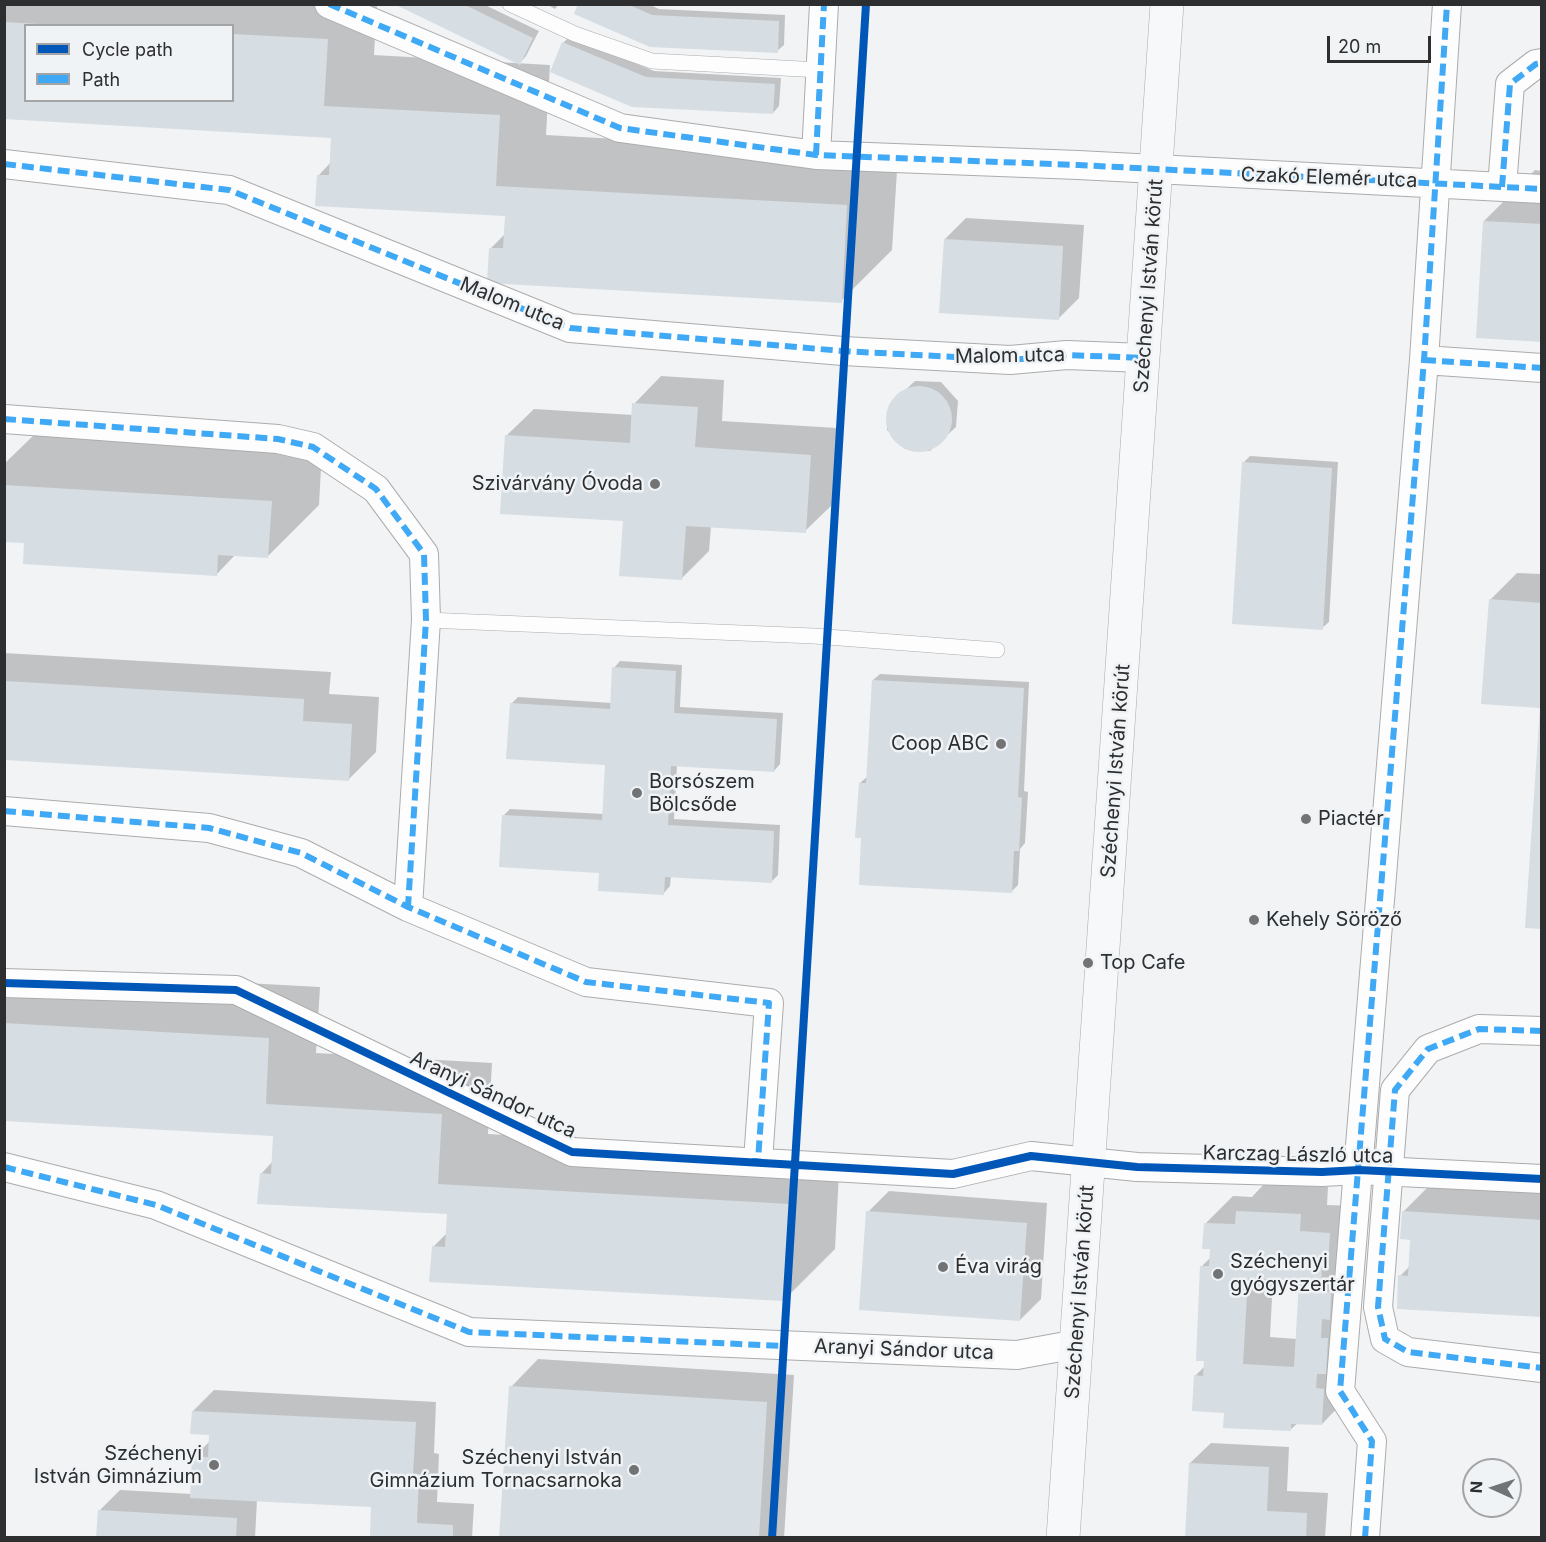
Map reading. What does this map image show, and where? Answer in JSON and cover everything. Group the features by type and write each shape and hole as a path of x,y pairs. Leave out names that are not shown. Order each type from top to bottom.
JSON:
{"street":[{"path":"329,4 620,128 816,155 1078,165 1156,171"},
{"path":"816,155 824,4"},
{"name":"Széchenyi István körút","path":"1063,1538 1167,4"},
{"path":"1365,1538 1372,1441 1340,1391 1425,360 1447,4"},
{"path":"1502,187 1510,84 1536,64 1542,63"},
{"name":"Malom utca","path":"4,164 229,190 570,327 843,351 1010,360 1067,355 1144,358"},
{"name":"Czakó Elemér utca","path":"1156,171 1542,189"},
{"path":"1425,360 1542,368"},
{"path":"4,419 278,439 313,447 376,489 423,554 426,621 408,907"},
{"path":"4,811 209,828 301,853 408,907 586,982 769,1003 758,1161"},
{"name":"Aranyi Sándor utca","path":"4,983 236,990 572,1152 952,1174 1031,1156 1089,1161"},
{"name":"Karczag László utca","path":"1542,1031 1479,1029 1428,1049 1395,1090 1378,1307 1385,1339 1408,1352 1542,1368"},
{"name":"Karczag László utca","path":"1089,1161 1137,1167 1322,1172 1359,1170 1542,1179"},
{"name":"Aranyi Sándor utca","path":"4,1167 156,1205 469,1332 1017,1355 1077,1344"}],"lane":[{"path":"510,4 575,34 652,61 820,70"},
{"path":"426,621 814,636 997,650"}],"building":[{"path":"394,4 463,4 533,38 520,65"},
{"path":"578,4 627,4 652,15 779,21 778,53 650,47 574,14"},
{"path":"4,22 38,24 24,24 24,102 234,102 234,34 328,39 324,106 500,115 496,186 847,205 842,303 487,283 489,248 503,248 505,216 315,206 317,175 329,175 331,138 4,119"},
{"path":"562,42 646,77 775,84 773,114 632,107 550,72"},
{"path":"1483,221 1542,224 1542,342 1476,338"},
{"path":"944,239 1063,246 1059,320 939,313"},
{"path":"913,386 925,386 937,391 947,401 952,419 950,432 937,447 925,452 913,452 901,447 891,437 886,425 886,413 891,401 901,391"},
{"name":"Szivárvány Óvoda","path":"632,403 698,407 695,447 811,455 806,533 686,526 682,580 619,576 623,521 500,514 505,435 630,443"},
{"path":"1242,462 1332,468 1323,630 1232,624"},
{"path":"4,485 272,501 268,558 218,555 217,576 23,564 24,543 4,542"},
{"path":"1489,599 1542,603 1542,929 1525,928 1540,708 1481,704"},
{"name":"Borsószem Bölcsőde","path":"612,667 676,671 674,713 777,719 774,772 671,766 668,825 774,831 772,883 665,877 664,895 598,891 599,873 499,867 502,815 602,820 605,765 506,759 510,703 610,709"},
{"path":"872,680 1024,688 1018,797 1022,798 1019,851 1014,851 1012,893 859,885 861,838 855,838 859,783 866,783"},
{"path":"5,681 304,699 303,721 352,724 349,781 5,760"},
{"path":"4,1023 269,1038 266,1104 442,1114 438,1184 789,1204 784,1301 429,1282 432,1246 445,1247 447,1214 257,1204 260,1173 271,1174 273,1136 4,1121"},
{"name":"Éva virág","path":"866,1211 1027,1223 1020,1321 859,1310"},
{"path":"1236,1211 1301,1214 1300,1231 1330,1233 1328,1264 1322,1263 1321,1291 1331,1292 1330,1320 1322,1319 1321,1338 1328,1338 1326,1374 1317,1374 1316,1388 1324,1389 1322,1425 1291,1424 1291,1431 1223,1428 1224,1413 1192,1411 1194,1375 1203,1376 1204,1361 1196,1361 1200,1266 1209,1266 1210,1249 1202,1249 1204,1223 1235,1224","holes":["1248,1278 1299,1281 1294,1367 1243,1364"]},
{"path":"1402,1211 1542,1220 1542,1317 1397,1309 1398,1275 1408,1276 1410,1240 1400,1239"},
{"name":"Széchenyi István Gimnázium Tornacsarnoka","path":"509,1386 767,1402 759,1538 499,1538"},
{"path":"192,1411 416,1422 413,1474 419,1474 417,1523 453,1525 453,1538 370,1538 371,1507 190,1498 192,1457 208,1457 209,1435 190,1434"},
{"path":"1189,1463 1269,1467 1267,1511 1307,1513 1306,1538 1185,1538"},
{"path":"98,1510 237,1518 236,1538 96,1538"}],"marked path":[{"path":"329,4 620,128 816,155 1078,165 1542,189"},
{"path":"816,155 824,4"},
{"path":"1365,1538 1372,1441 1340,1391 1424,360 1447,4"},
{"path":"1502,187 1510,84 1536,64 1542,63"},
{"path":"4,164 229,190 570,328 843,351 1010,360 1067,355 1144,358"},
{"path":"1424,360 1542,368"},
{"path":"4,419 278,439 313,447 376,489 424,554 426,620 408,907"},
{"path":"4,811 209,828 301,853 408,907 586,982 769,1003 758,1161 752,1161"},
{"path":"1542,1031 1479,1029 1428,1049 1395,1090 1378,1307 1385,1339 1408,1352 1542,1368"},
{"path":"4,1167 156,1205 469,1332 784,1346"}],"cycle path":[{"path":"772,1538 866,4"},
{"path":"4,983 236,990 572,1152 953,1174 1031,1156 1137,1167 1322,1172 1359,1170 1542,1179"}],"place":[{"name":"Szivárvány Óvoda","path":"655,484"},
{"name":"Coop ABC","path":"1001,744"},
{"name":"Borsószem Bölcsőde","path":"637,793"},
{"name":"Piactér","path":"1306,819"},
{"name":"Kehely Söröző","path":"1254,920"},
{"name":"Top Cafe","path":"1088,963"},
{"name":"Éva virág","path":"943,1267"},
{"name":"Széchenyi gyógyszertár","path":"1218,1274"},
{"name":"Széchenyi István Gimnázium","path":"214,1465"},
{"name":"Széchenyi István Gimnázium Tornacsarnoka","path":"634,1470"}]}
